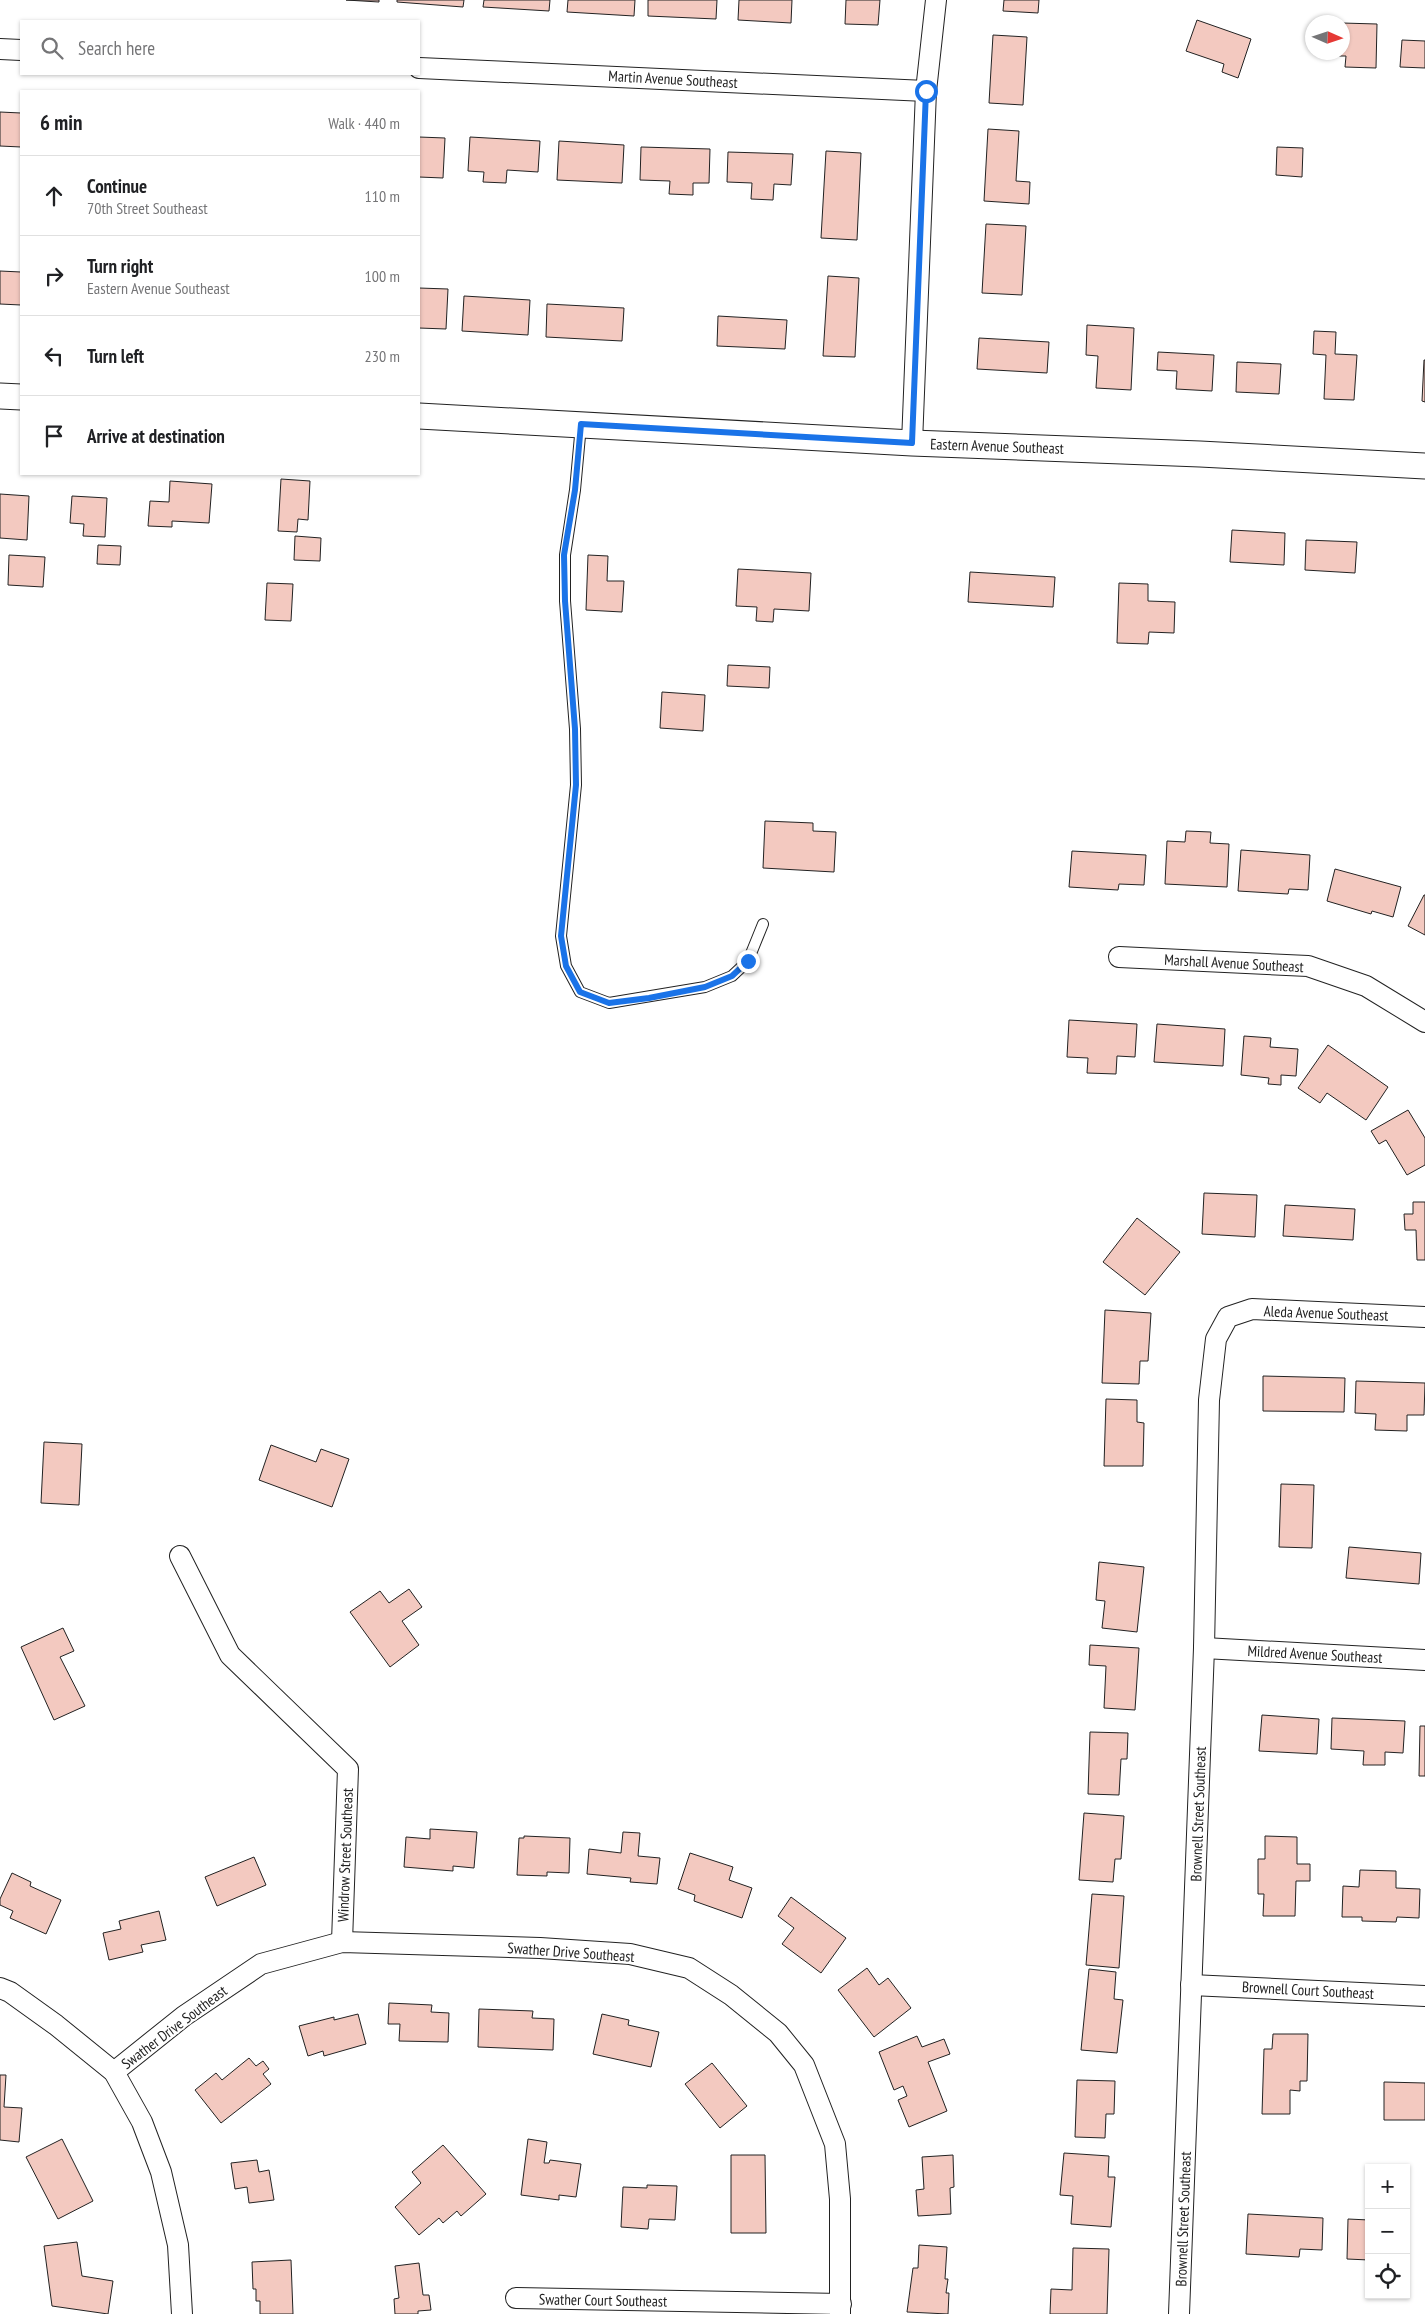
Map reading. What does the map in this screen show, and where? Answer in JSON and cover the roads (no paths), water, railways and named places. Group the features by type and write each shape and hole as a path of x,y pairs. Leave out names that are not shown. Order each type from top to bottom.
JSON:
{"street":[{"path":"912,443 926,91 936,0"},
{"path":"0,49 20,50"},
{"name":"Martin Avenue Southeast","path":"420,68 926,91"},
{"path":"0,396 20,397"},
{"name":"Eastern Avenue Southeast","path":"420,416 912,443 1200,454 1425,466"},
{"name":"Marshall Avenue Southeast","path":"1119,957 1308,966 1366,986 1425,1022"},
{"name":"Aleda Avenue Southeast","path":"1228,1318 1252,1309 1425,1317"},
{"name":"Brownell Street Southeast","path":"1179,2314 1204,1648 1209,1400 1216,1338 1228,1318"},
{"name":"Windrow Street Southeast","path":"180,1556 230,1655 348,1769 342,1942"},
{"name":"Mildred Avenue Southeast","path":"1204,1648 1425,1660"},
{"name":"Swather Drive Southeast","path":"114,2072 184,2016 261,1964 342,1942 540,1948 630,1954 689,1968 731,1995 778,2033 804,2065 835,2144 840,2200 840,2309"},
{"name":"Brownell Court Southeast","path":"1191,1984 1425,1996"},
{"path":"0,1988 10,1992 56,2025 114,2072 142,2122 161,2172 178,2245 182,2314"},
{"name":"Swather Court Southeast","path":"516,2298 840,2309"}],"lane":[{"path":"581,424 575,490 564,555 565,601 575,729 576,785 561,936 566,966 580,992 609,1003 705,987 732,976 748,961 763,924"}]}
